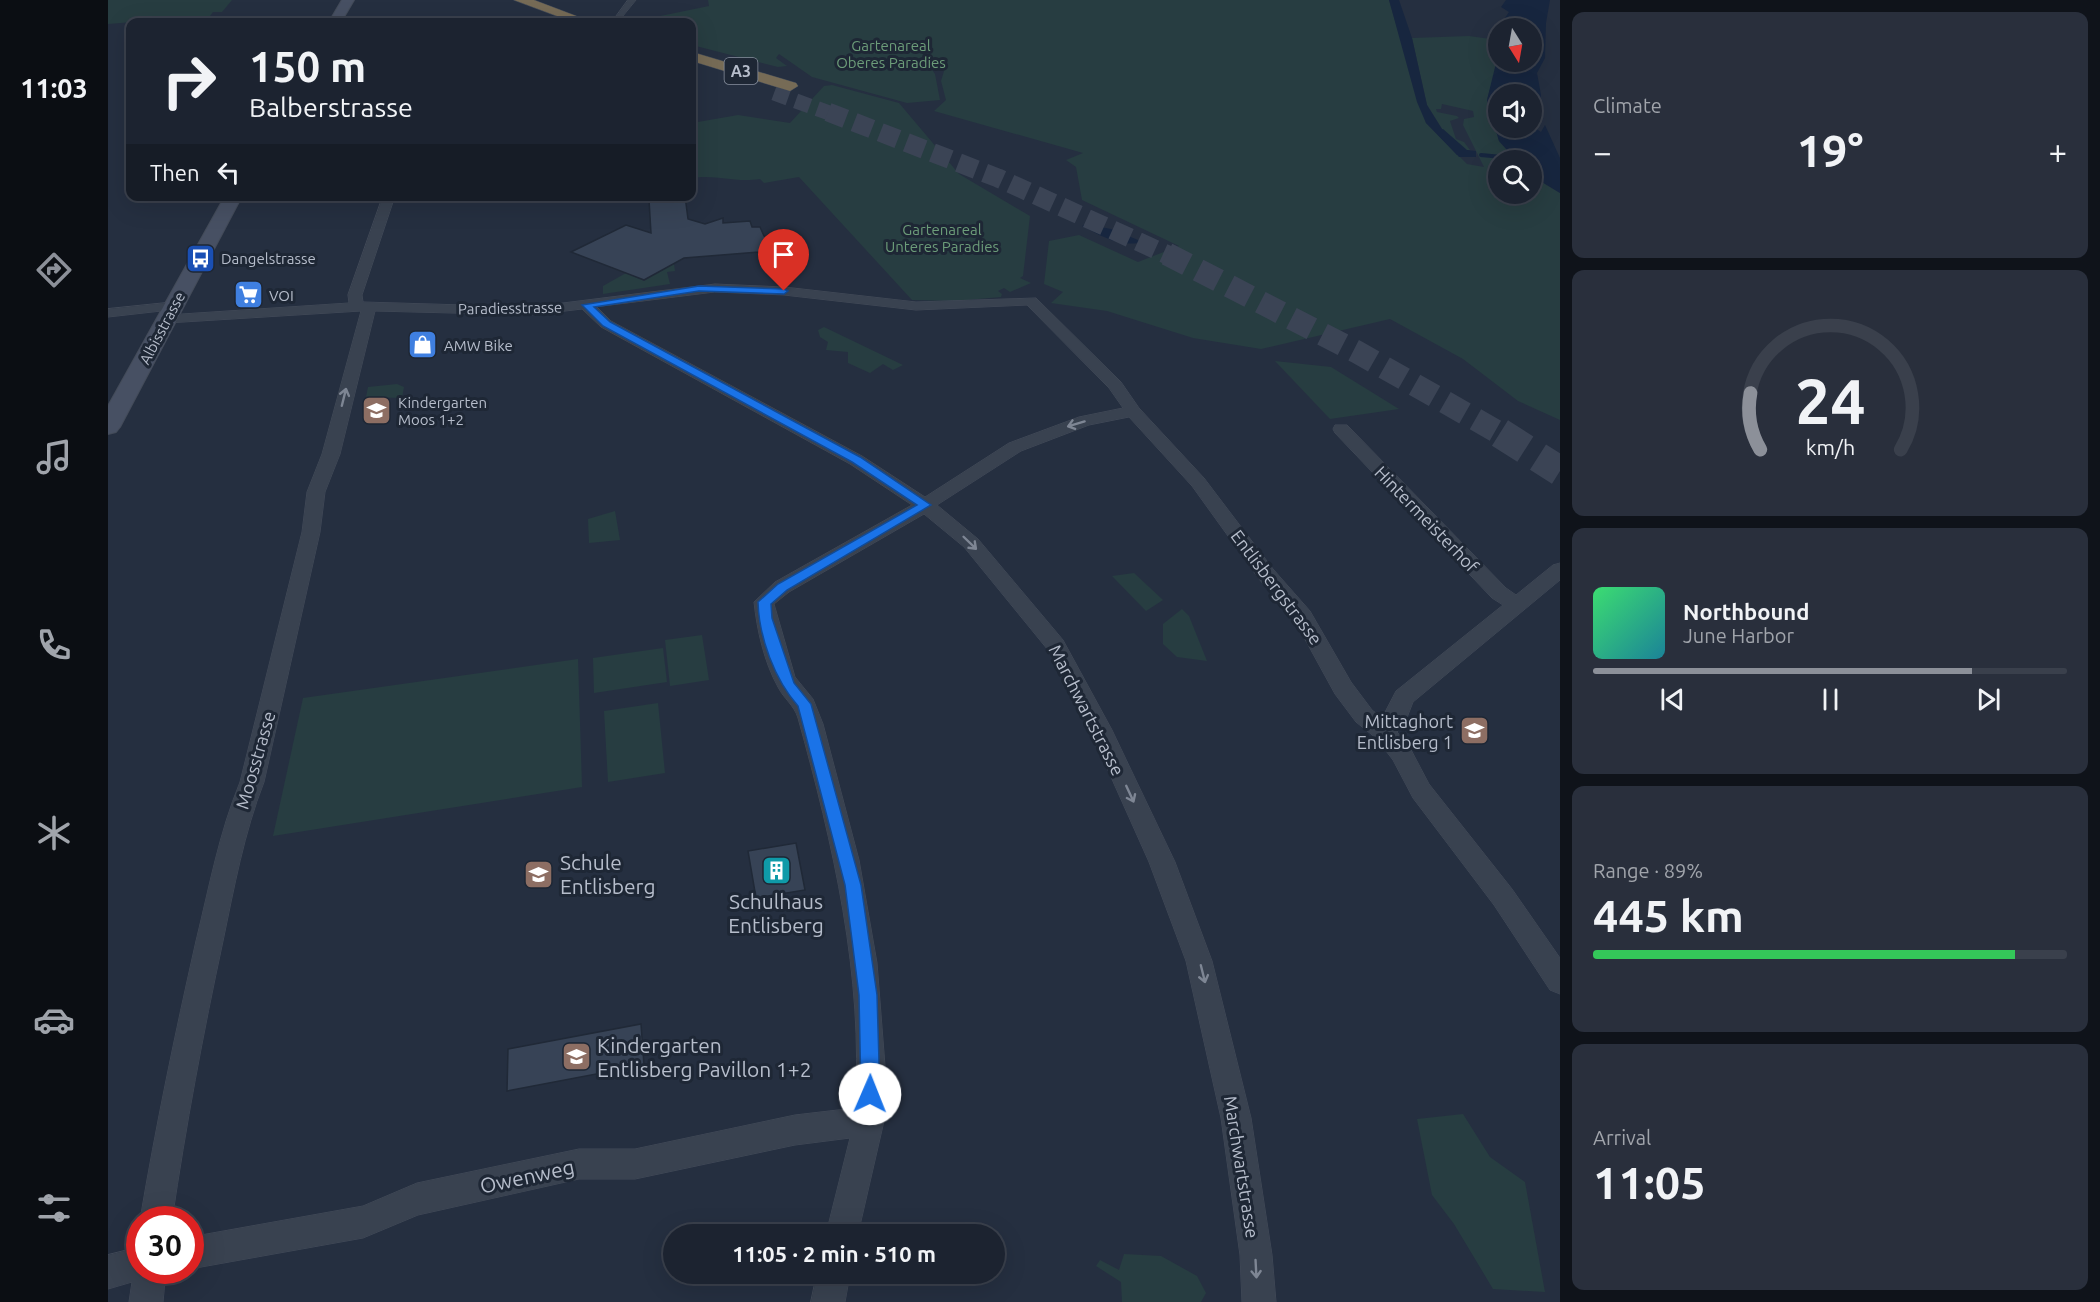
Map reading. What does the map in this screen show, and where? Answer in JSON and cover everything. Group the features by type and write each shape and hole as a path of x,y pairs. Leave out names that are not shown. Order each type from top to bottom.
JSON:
{"highway":[{"path":"521,0 574,18"},
{"path":"504,4 543,18"},
{"name":"A3","path":"696,57 790,86"},
{"name":"A3","path":"696,68 774,93"}],"main road":[{"path":"337,18 348,0"},
{"path":"348,18 359,0"},
{"name":"Albisstrasse","path":"108,428 231,201"}],"street":[{"path":"617,18 632,0"},
{"path":"362,306 355,295 386,201"},
{"name":"Paradiesstrasse","path":"108,313 362,306 531,311 715,288 784,291 916,306 1030,301"},
{"name":"Entlisbergstrasse","path":"1030,301 1115,385 1133,411 1198,482 1273,583 1303,616 1316,634 1344,688 1364,716 1384,732 1403,756 1426,799 1503,897 1551,953 1560,981"},
{"name":"Marchwartstrasse","path":"586,305 606,324 856,460 925,505 970,543 1056,645 1101,730 1175,891 1199,961 1236,1118 1256,1255 1259,1302"},
{"name":"Moosstrasse","path":"158,1206 178,1083 194,1021 218,904 240,812 252,782 277,686 311,532 311,512 321,472 331,454 362,306"},
{"path":"844,1224 868,1121 871,1079 868,995 853,885 804,704 788,685 765,618 764,602 782,587 925,505 1015,447 1085,421 1133,411"},
{"name":"Hintermeisterhof","path":"1341,429 1499,593 1517,605"},
{"path":"1384,732 1398,714 1404,697 1560,570"},
{"name":"Owenweg","path":"204,1250 363,1222 417,1199 579,1164 635,1164 795,1130 868,1121"},
{"path":"108,1272 126,1267"},
{"path":"146,1302 148,1284"},
{"path":"828,1302 832,1284"}],"green space":[{"path":"108,0 232,0 222,12 213,12 210,16 126,18 126,23 108,24"},
{"name":"Gartenareal Oberes Paradies","path":"708,0 1389,0 1426,123 1467,164 1484,167 1463,125 1464,119 1474,117 1473,111 1442,104 1441,109 1436,109 1437,112 1459,118 1450,121 1456,139 1464,142 1470,150 1465,150 1442,129 1427,105 1412,38 1469,36 1488,39 1488,72 1495,72 1492,84 1488,84 1488,138 1498,138 1507,150 1488,150 1488,204 1542,204 1542,182 1560,193 1560,420 1518,401 1463,359 1390,319 1261,349 1193,338 1107,311 1051,303 1063,292 1044,284 1049,241 1079,235 1138,262 1179,246 1082,200 1076,167 1066,160 1083,153 934,111 946,100 941,81 944,71 940,67 931,68 935,74 940,100 907,103 812,77 779,54 776,58 787,66 778,67 696,46 696,18 650,18 709,6"},
{"name":"Gartenareal Unteres Paradies","path":"832,85 899,103 959,174 1030,216 1023,276 1020,278 1031,283 1010,292 1004,288 998,291 1002,294 1001,297 956,301 912,300 799,177 764,183 760,179 696,178 696,122 738,115 790,123 824,86"},
{"path":"674,264 675,271 667,272 670,284 603,294 603,286 626,273 644,281"},
{"path":"824,327 903,365 893,370 883,364 870,373 848,363 848,352 826,350 828,342 820,337 818,330"},
{"path":"1275,361 1331,367 1399,409 1330,419"},
{"path":"397,384 404,387 402,398 366,397 368,387"},
{"path":"615,511 620,540 589,543 588,519"},
{"path":"1134,573 1163,600 1146,611 1112,576"},
{"path":"1182,609 1189,616 1207,661 1177,657 1163,644 1163,624"},
{"path":"702,635 709,680 670,686 665,640"},
{"path":"663,648 667,682 594,693 593,658"},
{"path":"578,659 582,787 273,836 303,698"},
{"path":"658,703 665,773 608,782 604,711"},
{"path":"1463,1114 1490,1157 1525,1182 1545,1292 1493,1289 1454,1224 1432,1195 1417,1119"},
{"path":"1124,1254 1161,1256 1197,1276 1206,1293 1201,1302 1122,1302 1121,1282 1096,1266 1100,1260 1119,1270"}],"water":[{"path":"1389,0 1399,0 1412,38 1427,105 1442,129 1468,155 1457,155 1426,123 1417,102"},
{"path":"1506,0 1550,0 1546,23 1545,58 1542,64 1542,18 1505,18 1509,12 1501,7"},
{"path":"1494,72 1538,72 1539,84 1491,84"},
{"path":"1545,125 1560,158 1560,193 1542,182 1542,150 1507,150 1498,138 1542,138"},
{"path":"1086,224 1111,229 1143,242 1127,243 1111,240 1082,226"}],"building":[{"path":"649,201 686,201 688,219 705,224 723,218 723,223 750,221 752,227 760,227 764,236 776,241 759,252 684,258 644,280 571,252 626,225 651,233"},
{"name":"Schulhaus Entlisberg","path":"796,843 805,890 756,898 748,851"},
{"name":"Kindergarten Entlisberg Pavillon 1+2","path":"641,1024 644,1065 507,1091 508,1049"}],"waterway":[{"path":"1443,133 1464,154 1471,154"},
{"path":"1481,155 1488,156"}],"tunnel":[{"path":"774,93 832,114"},
{"path":"828,112 998,178 1170,256"},
{"path":"1167,254 1357,352 1503,435"},
{"path":"1500,433 1560,471"}],"place":[{"name":"Dangelstrasse","path":"200,258"},
{"name":"VOI","path":"248,295"},
{"name":"AMW Bike","path":"423,345"},
{"name":"Kindergarten Moos 1+2","path":"377,411"},
{"name":"Mittaghort Entlisberg 1","path":"1474,731"},
{"name":"Schulhaus Entlisberg","path":"776,870"},
{"name":"Schule Entlisberg","path":"539,874"},
{"name":"Kindergarten Entlisberg Pavillon 1+2","path":"576,1057"}],"route":[{"path":"784,291 746,288 684,290 586,305 606,324 781,417 856,460 925,505 782,587 764,602 765,618 773,635 778,661 788,685 804,704 830,790 853,885 868,995 870,1094"}]}
